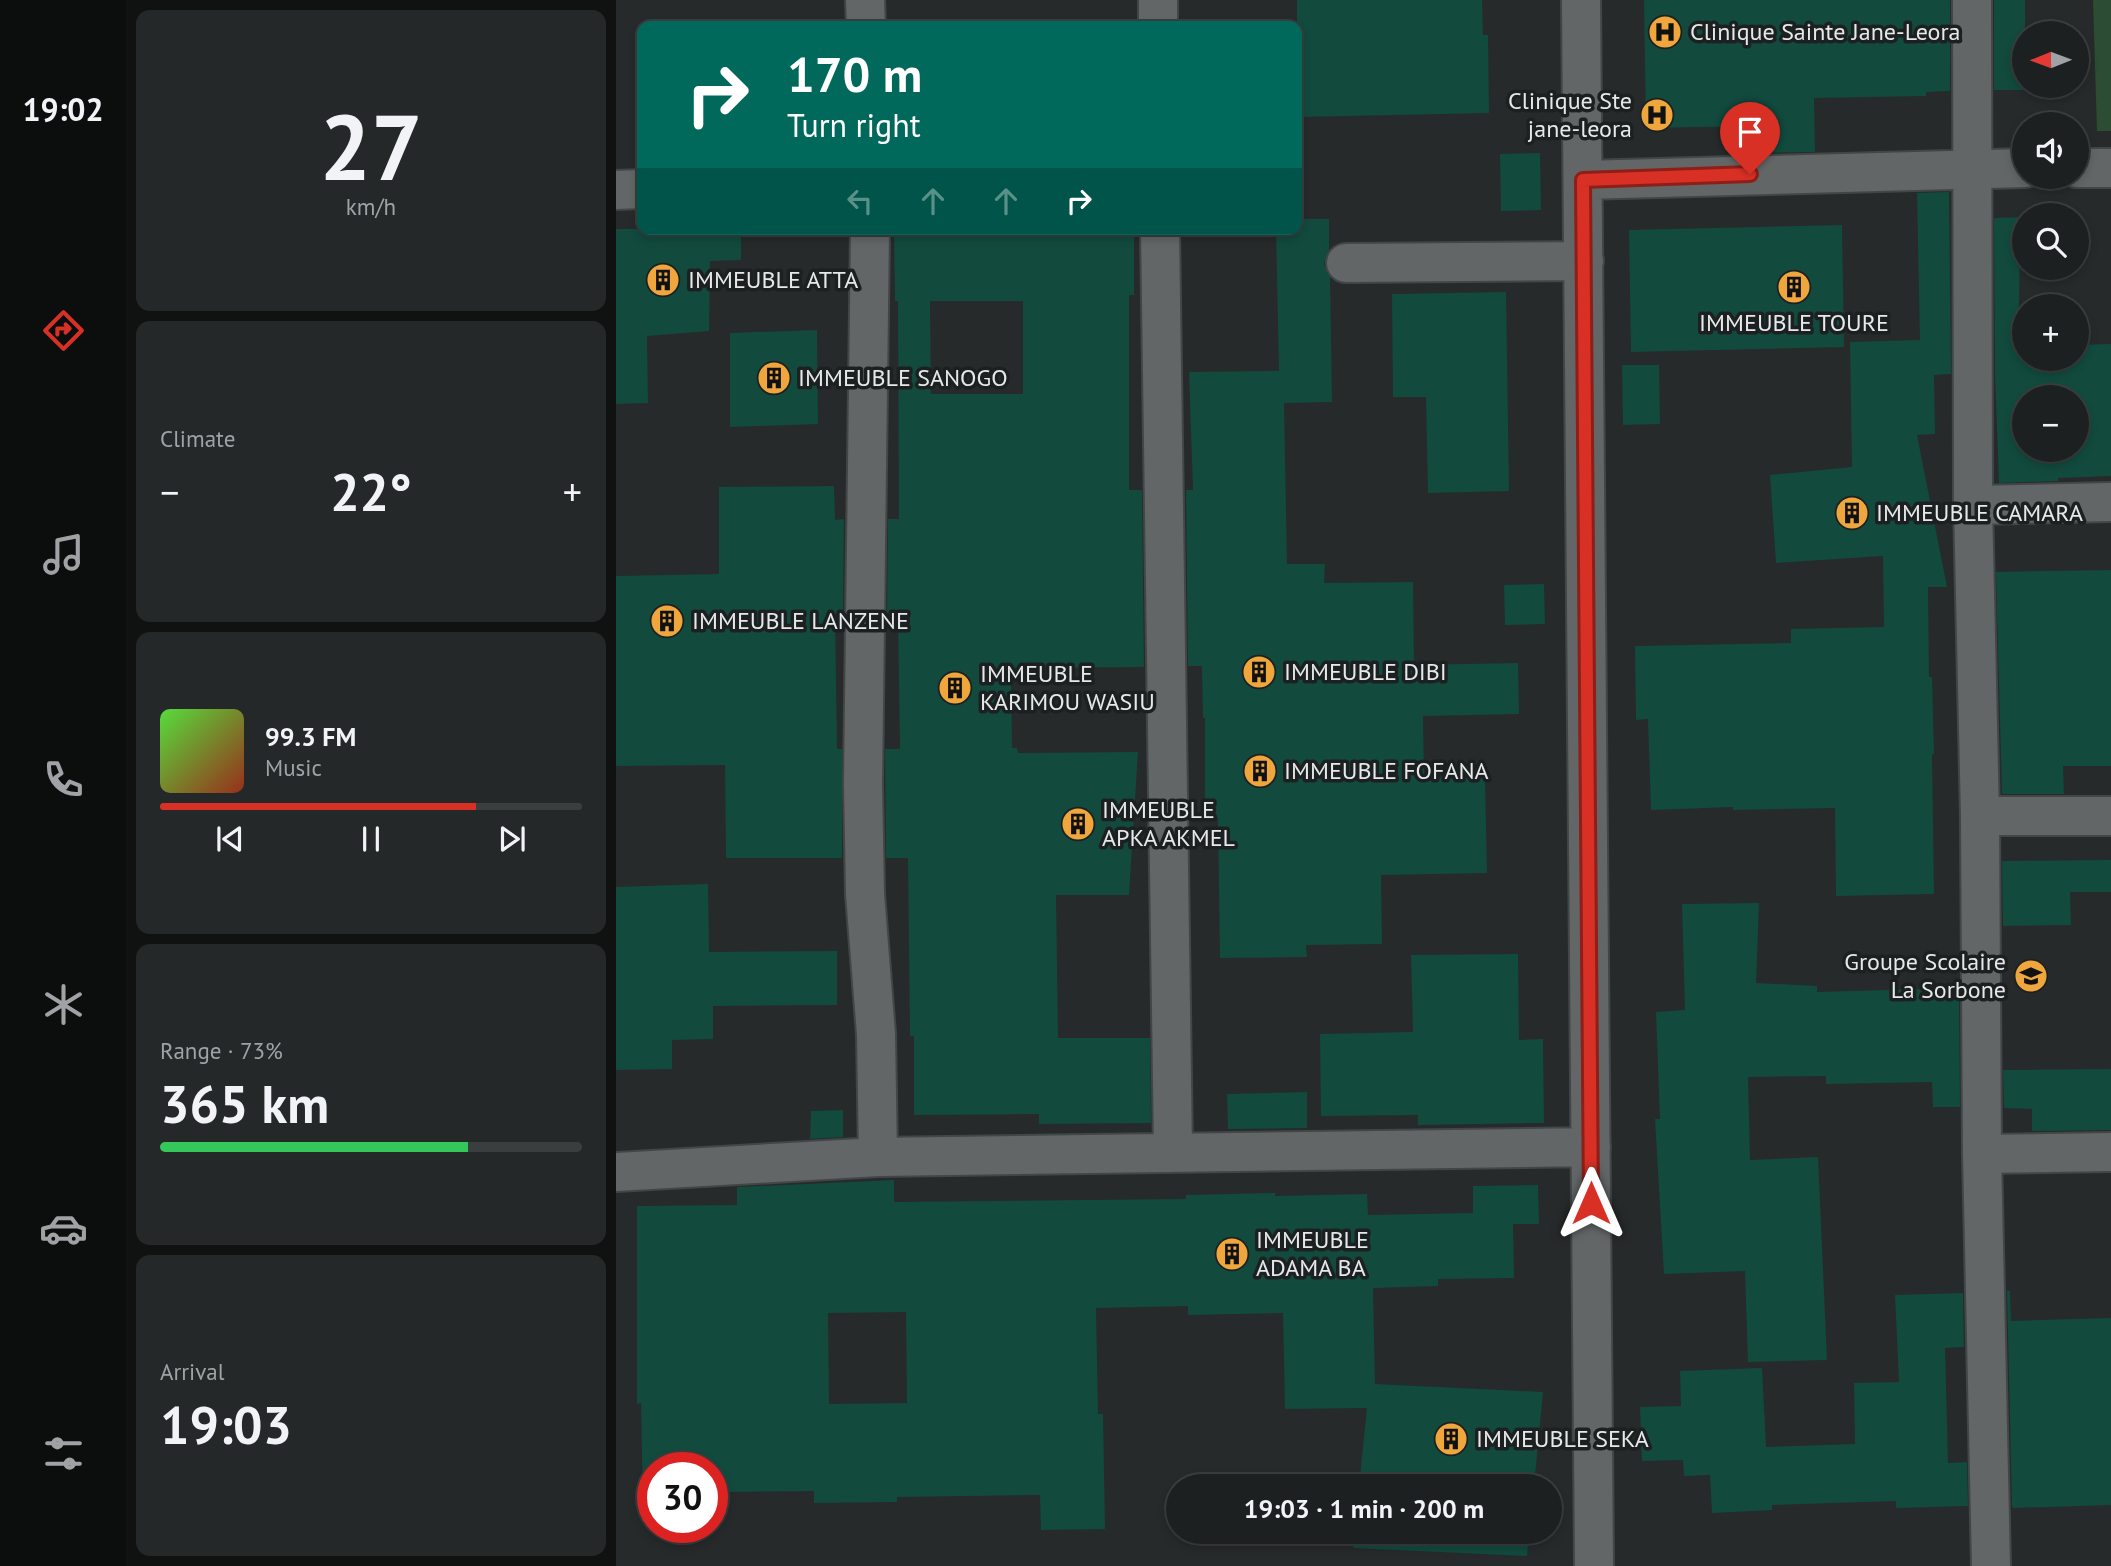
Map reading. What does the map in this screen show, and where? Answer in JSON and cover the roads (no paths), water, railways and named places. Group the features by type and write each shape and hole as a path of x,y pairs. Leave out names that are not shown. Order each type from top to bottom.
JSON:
{"street":[{"path":"865,0 866,21"},
{"path":"1158,0 1158,21"},
{"path":"1581,0 1594,1566"},
{"path":"1972,0 1973,505 1980,816 1982,1154 1992,1566"},
{"path":"1583,180 2012,168"},
{"path":"2089,168 2111,168"},
{"path":"616,190 637,189"},
{"path":"870,235 863,784 865,894 876,1034 878,1157"},
{"path":"1160,235 1173,1152"},
{"path":"1346,263 1584,261"},
{"path":"1973,505 2111,502"},
{"path":"1980,816 2111,816"},
{"path":"616,1172 878,1157 1591,1147"},
{"path":"1982,1154 2111,1153"}],"place":[{"name":"Clinique Sainte Jane-Leora","path":"1665,32"},
{"name":"Clinique Ste jane-leora","path":"1657,115"},
{"name":"IMMEUBLE ATTA","path":"663,280"},
{"name":"IMMEUBLE TOURE","path":"1794,287"},
{"name":"IMMEUBLE SANOGO","path":"774,378"},
{"name":"IMMEUBLE CAMARA","path":"1852,513"},
{"name":"IMMEUBLE LANZENE","path":"667,621"},
{"name":"IMMEUBLE DIBI","path":"1259,672"},
{"name":"IMMEUBLE KARIMOU WASIU","path":"955,688"},
{"name":"IMMEUBLE FOFANA","path":"1260,771"},
{"name":"IMMEUBLE APKA AKMEL","path":"1078,824"},
{"name":"Groupe Scolaire La Sorbone","path":"2031,976"},
{"name":"IMMEUBLE ADAMA BA","path":"1232,1254"},
{"name":"IMMEUBLE SEKA","path":"1451,1439"}]}
